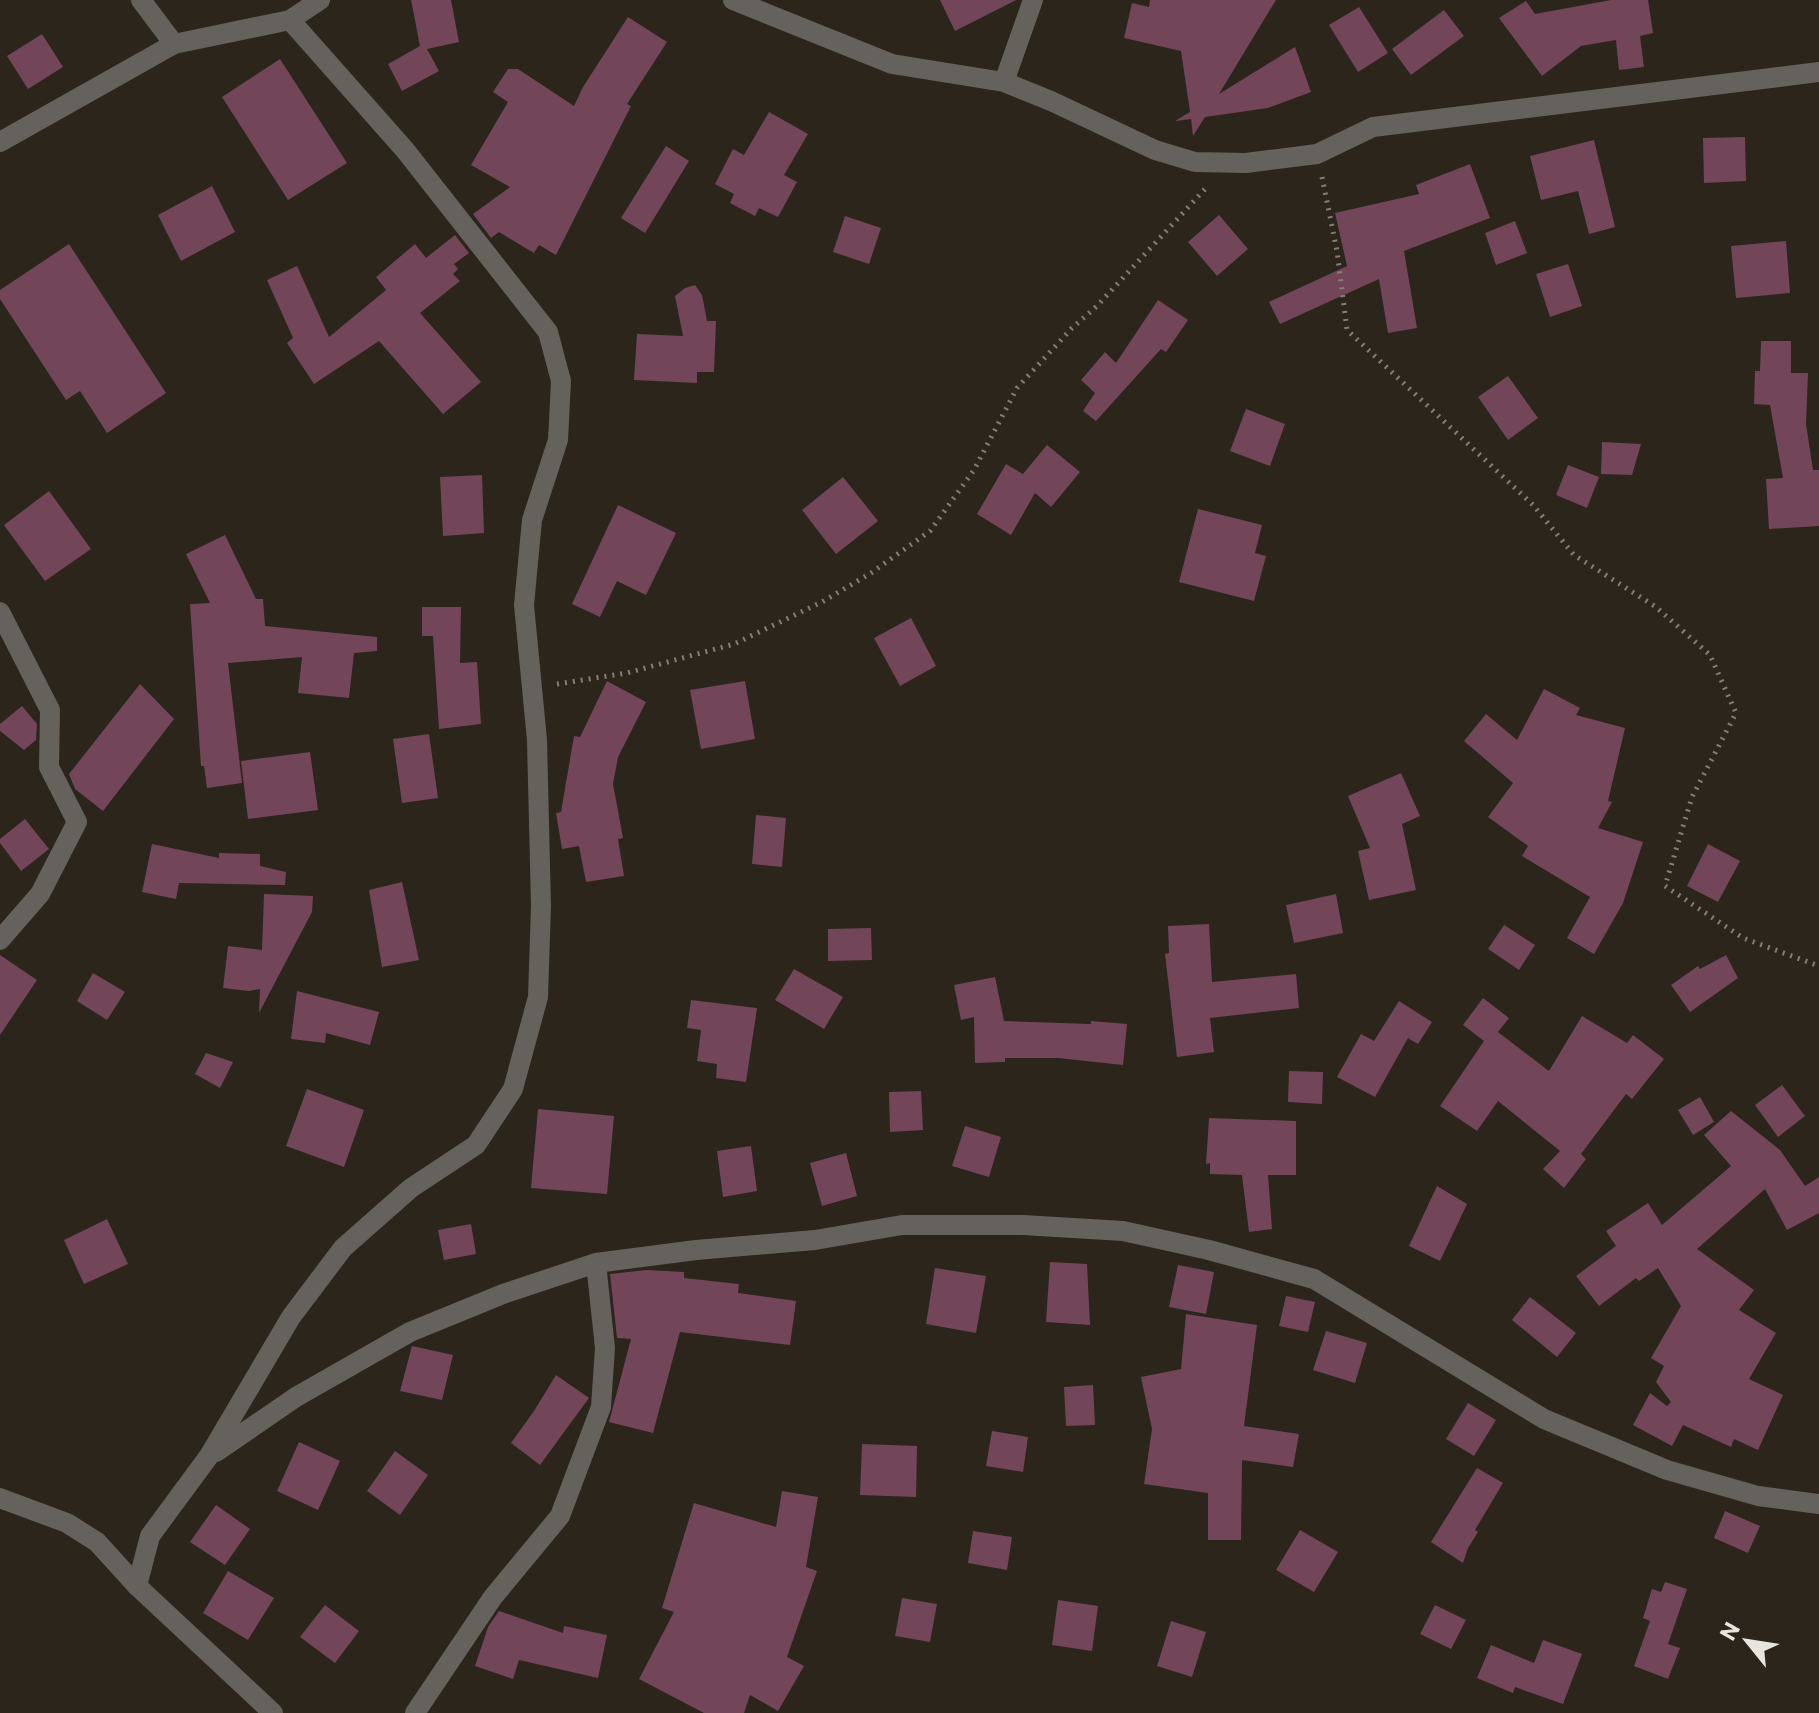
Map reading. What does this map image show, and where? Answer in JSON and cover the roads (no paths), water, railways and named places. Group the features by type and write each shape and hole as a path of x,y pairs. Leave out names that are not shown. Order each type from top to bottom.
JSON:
{"street":[{"path":"141,0 174,44"},
{"path":"0,142 174,44 290,20 320,0"},
{"path":"733,0 892,64 1004,82 1155,150 1195,162 1246,163 1317,154 1373,127 1819,72"},
{"path":"1004,82 1033,0"},
{"path":"137,1586 150,1536 209,1456 291,1317 343,1248 411,1188 476,1145 513,1089 538,997 540,876 537,740 524,605 532,520 558,440 561,381 548,332 405,150 290,20"},
{"path":"0,612 50,710 49,767 77,822 40,894 0,940"},
{"path":"209,1456 296,1397 410,1332 503,1294 596,1263 696,1250 815,1240 902,1225 1023,1225 1123,1231 1209,1250 1314,1279 1544,1419 1667,1470 1758,1496 1819,1504"},
{"path":"415,1713 493,1597 560,1516 601,1407 605,1348 596,1263"},
{"path":"0,1498 67,1523 97,1542 137,1586 273,1713"}]}
